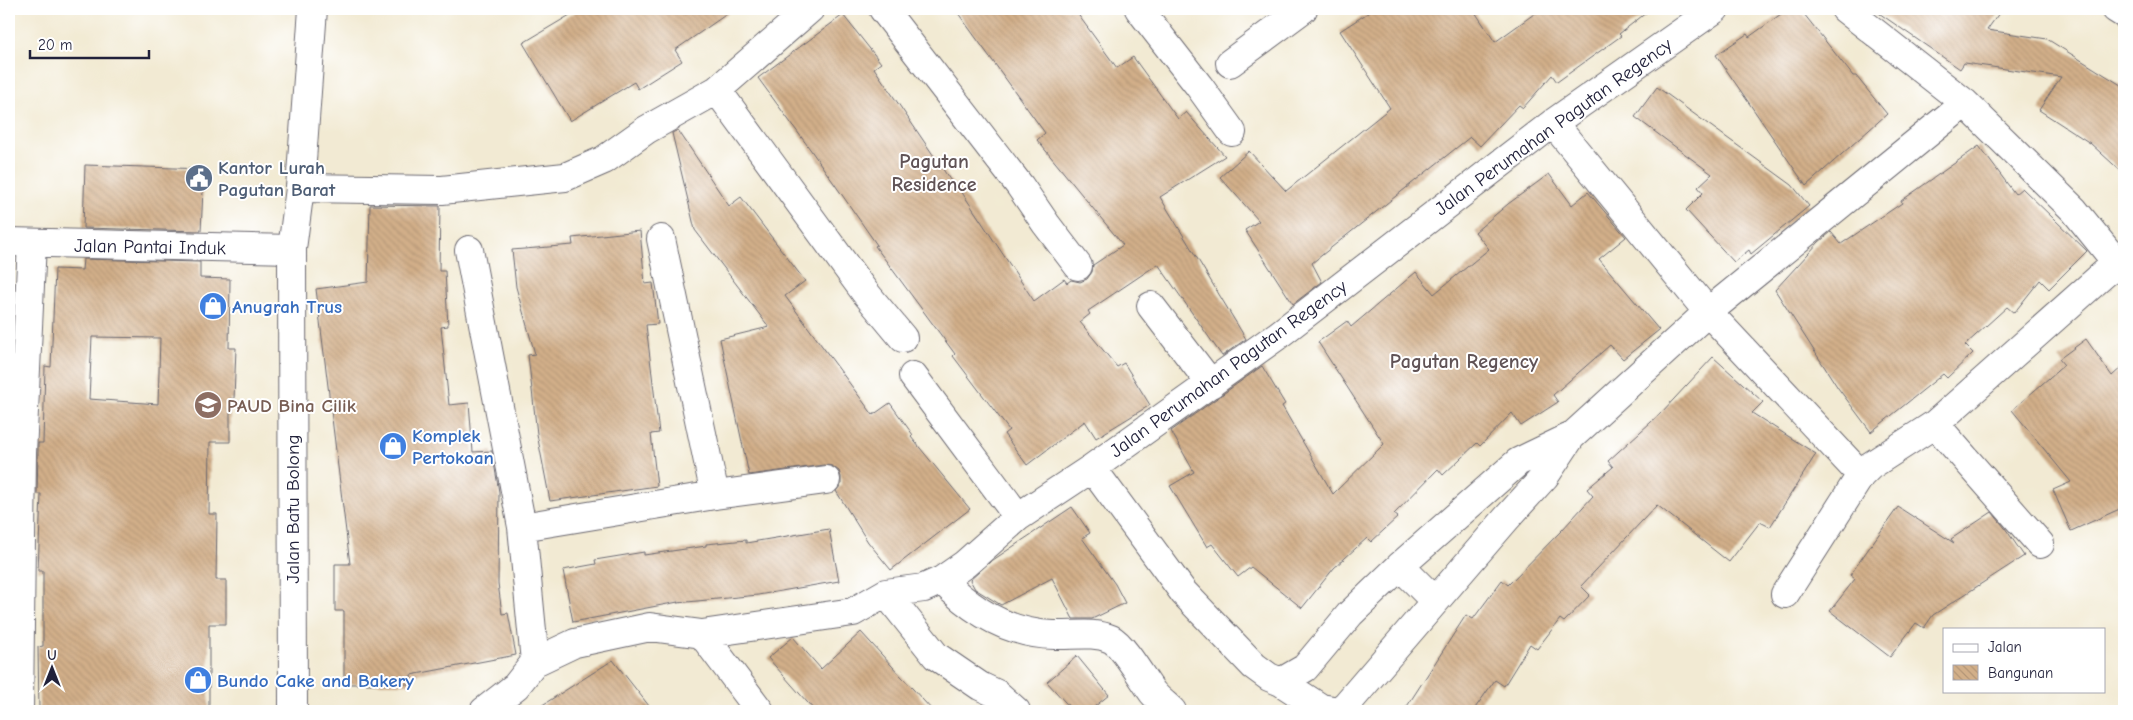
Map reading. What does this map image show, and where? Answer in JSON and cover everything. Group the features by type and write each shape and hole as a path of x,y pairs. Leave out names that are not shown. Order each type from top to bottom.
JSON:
{"street":[{"name":"Jalan Batu Bolong","path":"293,711 292,249 300,188 313,9"},
{"path":"300,188 442,190 565,177 604,160 646,130 717,90 810,9"},
{"path":"883,9 1020,186 1078,266"},
{"path":"1139,9 1232,132"},
{"path":"1230,63 1303,9"},
{"name":"Jalan Perumahan Pagutan Regency","path":"484,711 516,686 536,662 576,643 650,628 702,634 853,612 886,593 924,588 942,580 965,564 1018,517 1092,468 1278,336 1553,123 1715,9"},
{"path":"1784,594 1861,475 1870,466 1936,424 2105,273 2120,273 2108,252 2074,210 1965,103 1845,9"},
{"path":"2116,9 2124,14"},
{"path":"717,90 864,291 903,338"},
{"path":"1092,468 1184,593 1254,666 1321,708 1338,710 1346,705 1545,476 1572,436 1708,312 1965,103"},
{"path":"1553,123 1708,312 1861,475"},
{"path":"661,239 715,495"},
{"path":"16,694 15,453 20,242"},
{"name":"Jalan Pantai Induk","path":"20,242 292,249"},
{"path":"468,250 522,527 536,662"},
{"path":"1151,306 1211,384"},
{"path":"913,376 1018,517"},
{"path":"1936,424 2040,544"},
{"path":"1281,682 1305,668 1350,614 1400,566 1518,462 1572,436"},
{"path":"522,527 715,495 826,480"},
{"path":"1400,566 1435,601"},
{"path":"942,580 974,609 1004,625 1028,632 1054,635 1094,635 1113,640 1143,676 1154,693 1172,711"},
{"path":"886,593 936,656 980,686 997,694 1016,711"},
{"path":"702,634 760,711"}],"building":[{"path":"580,9 734,9 675,50 682,61 638,89 634,82 570,121 523,43"},
{"path":"955,9 1074,9 1117,68 1133,57 1178,119 1186,112 1225,156 1160,197 1246,339 1222,356 1158,264 1088,311 1090,314 1080,322 1117,367 1124,363 1150,405 1096,438 1085,421 1027,465 1004,434 1009,430 953,356 955,354 875,246 877,245 758,78 843,15 881,63 874,68 957,190 959,188 1034,301 1064,279 1067,283 1071,280 1080,282 1087,279 1092,272 1093,265 1123,245 1037,140 1045,133"},
{"path":"1374,9 1473,9 1495,42 1541,9 1651,9 1619,34 1621,36 1557,82 1552,75 1523,108 1519,105 1480,146 1470,137 1312,263 1322,282 1293,304 1245,230 1259,221 1220,177 1249,151 1286,191 1390,108 1340,31"},
{"path":"1788,9 1800,9 1853,76 1856,76 1887,114 1806,186 1716,55 1747,34 1749,37"},
{"path":"1873,9 2002,9 1987,30 2047,39 2124,87 2124,174 2090,143 2039,110 2061,77 1964,63 1960,69"},
{"path":"1657,87 1792,185 1809,206 1751,254 1749,250 1734,262 1686,210 1703,193 1698,187 1712,174 1635,117"},
{"path":"678,130 729,206 741,197 805,281 785,296 873,415 890,403 913,435 911,437 970,509 891,570 868,542 836,491 841,485 841,477 839,471 832,466 824,465 749,475 720,339 769,327 695,230 672,133"},
{"path":"1979,146 2015,194 2022,188 2087,251 2049,289 2040,280 2014,313 2007,307 1965,345 1973,353 1947,378 1943,374 1871,432 1838,388 1775,290 1819,242 1831,232 1841,244 1902,203 1901,201"},
{"path":"85,165 204,169 201,231 83,228"},
{"path":"1549,174 1572,205 1588,192 1626,237 1599,259 1659,330 1623,359 1610,345 1553,395 1558,402 1521,426 1512,413 1480,446 1477,443 1443,475 1438,469 1394,514 1398,517 1371,542 1367,538 1334,568 1302,608 1251,567 1238,577 1212,544 1207,547 1170,486 1194,472 1171,431 1262,366 1285,404 1282,406 1333,494 1384,444 1318,342 1347,321 1351,327 1416,272 1434,294 1489,249 1475,232 1508,204"},
{"path":"370,205 440,206 439,271 445,271 448,326 441,327 449,405 469,403 473,452 492,451 499,492 498,583 502,614 508,613 516,655 411,675 411,684 344,684 344,611 335,611 335,564 350,564 316,289 368,282"},
{"path":"640,231 645,284 653,283 658,324 646,325 659,433 651,434 657,486 550,501 537,434 528,355 535,354 516,287 512,250 573,245 572,238"},
{"path":"83,259 200,262 200,278 230,279 229,348 236,348 234,399 230,399 230,442 210,442 209,514 217,514 216,580 226,580 226,624 209,624 209,711 39,711 38,647 43,646 43,571 38,571 41,494 37,494 38,443 43,443 45,366 51,367 55,269 82,270","holes":["92,337 160,338 158,404 89,399"]},
{"path":"2086,339 2112,376 2124,365 2124,507 2071,531 2053,490 2071,482 2012,410 2064,365 2059,359"},
{"path":"1713,357 1763,402 1752,413 1816,454 1770,527 1760,522 1729,562 1657,505 1581,586 1590,595 1564,622 1560,619 1537,649 1530,644 1504,686 1495,680 1473,711 1404,711 1466,615 1473,619 1502,580 1508,585 1562,530 1593,496 1587,489 1613,467 1608,461 1661,413"},
{"path":"1072,507 1090,533 1082,538 1115,584 1125,603 1092,619 1073,619 1052,578 1001,605 975,589 970,580 990,562"},
{"path":"1898,507 1954,543 1951,539 1992,512 2024,556 1933,615 1924,628 1916,623 1890,657 1830,611 1855,579 1850,575"},
{"path":"829,529 839,581 758,595 678,602 573,622 563,570 596,564 595,560 644,552 644,555 706,546 706,544 746,540 746,543"},
{"path":"861,632 933,711 815,711 768,658 793,637 821,669"},
{"path":"1077,656 1109,695 1089,711 1073,711 1047,682"},
{"path":"613,660 653,711 533,711"}],"place":[{"name":"Kantor Lurah Pagutan Barat","path":"199,178"},
{"name":"Anugrah Trus","path":"213,306"},
{"name":"PAUD Bina Cilik","path":"208,405"},
{"name":"Komplek Pertokoan","path":"393,446"},
{"name":"Bundo Cake and Bakery","path":"198,680"}],"district":[{"name":"Pagutan Residence","path":"934,172"},
{"name":"Pagutan Regency","path":"1464,361"}]}
